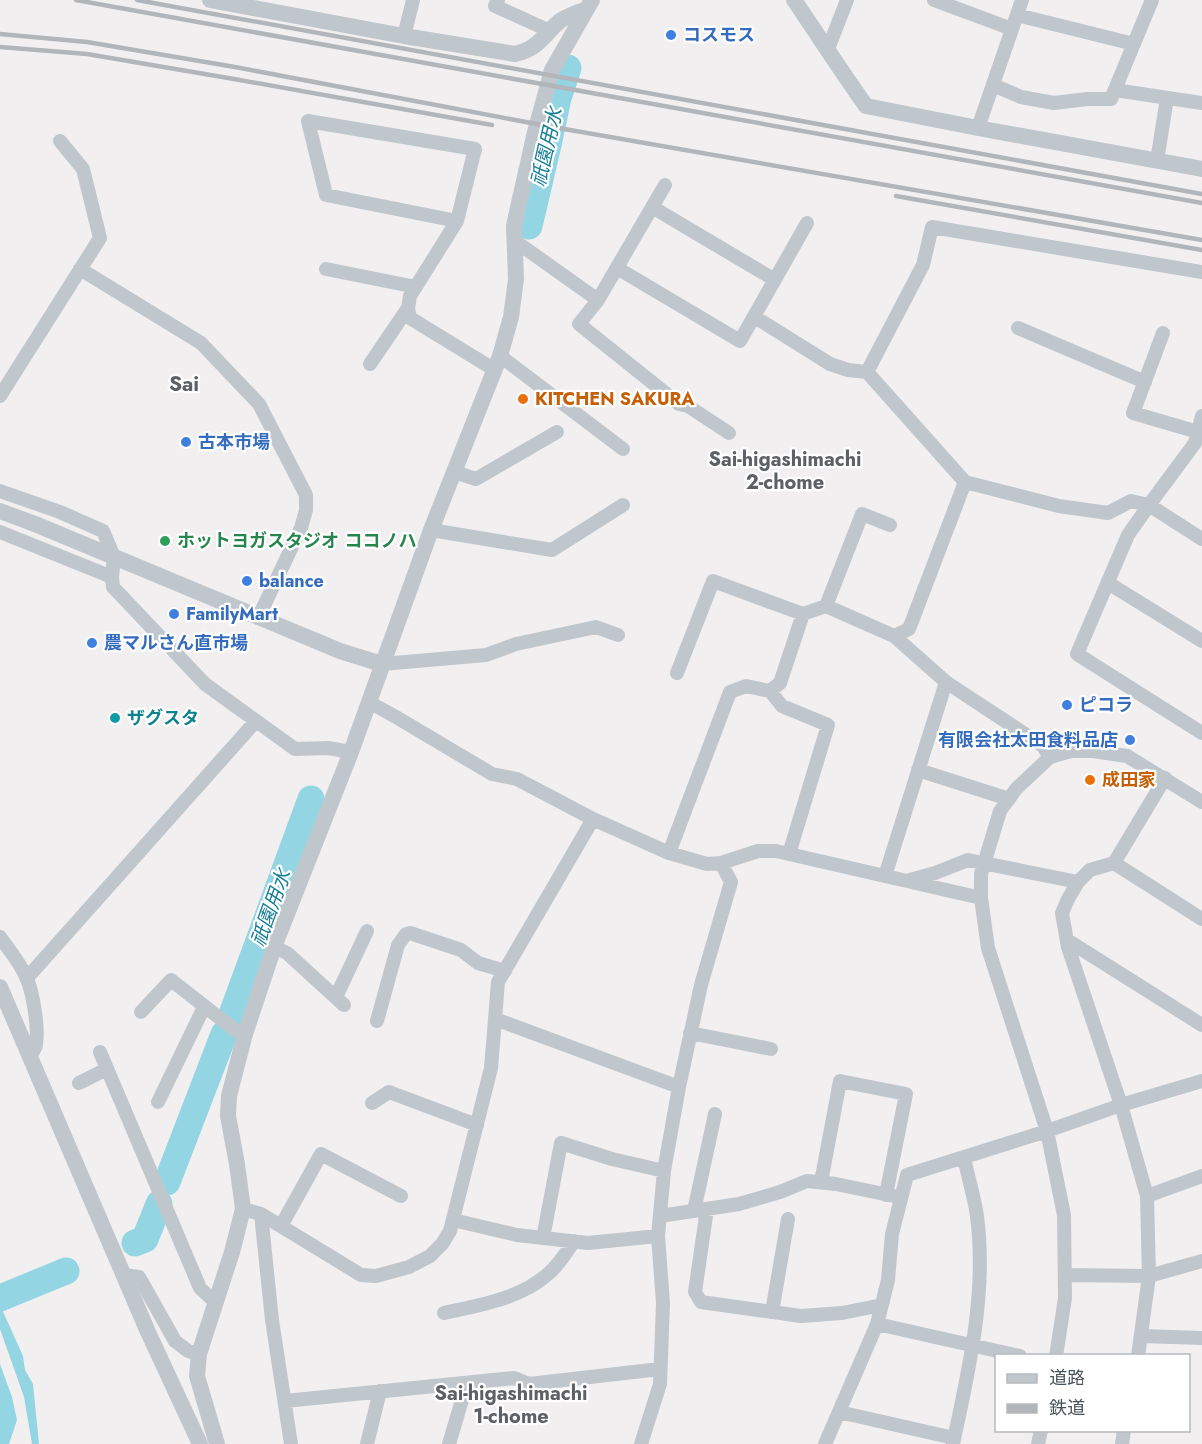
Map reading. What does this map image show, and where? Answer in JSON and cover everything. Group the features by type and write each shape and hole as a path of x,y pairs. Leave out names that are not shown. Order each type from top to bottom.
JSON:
{"street":[{"path":"210,0 515,54 533,48 562,20 589,5"},
{"path":"404,36 413,0"},
{"path":"498,0 495,6 550,31"},
{"path":"794,0 866,106 1202,169"},
{"path":"828,49 848,0"},
{"path":"934,0 1012,29"},
{"path":"978,128 1022,0"},
{"path":"993,85 1021,96 1054,103 1111,99 1152,0"},
{"path":"217,1444 197,1376 199,1354 232,1252 243,1209 228,1116 229,1096 245,1034 274,947 351,752 431,530 497,363 511,317 516,279 514,226 535,132 552,70 589,5"},
{"path":"1017,15 1134,44"},
{"path":"1115,90 1202,103"},
{"path":"1157,160 1167,98"},
{"path":"457,221 326,195 308,121 475,149 457,221 410,296 408,308 410,318 497,363 623,449"},
{"path":"0,396 100,238 83,169 60,141"},
{"path":"665,185 598,300 579,324 679,404 688,406 729,433"},
{"path":"652,207 775,280"},
{"path":"617,268 740,341 807,223"},
{"path":"867,372 923,265 932,227 1202,272"},
{"path":"514,242 598,300"},
{"path":"80,269 201,343 259,404 306,495 306,510 301,528 258,618"},
{"path":"326,269 416,287"},
{"path":"370,364 408,308"},
{"path":"755,317 830,364 848,370 867,372 965,482 1059,506 1108,513 1131,501 1149,505 1202,539"},
{"path":"1018,328 1145,382"},
{"path":"1163,333 1133,413 1198,441"},
{"path":"1202,416 1198,441 1128,535 1077,654 1202,733"},
{"path":"454,472 476,478 557,432"},
{"path":"894,636 909,629 965,482"},
{"path":"0,491 60,512 103,531 114,557 113,587 205,684 295,749 328,748 351,752"},
{"path":"431,530 552,550 623,506"},
{"path":"0,511 340,651 382,664 486,655 516,644 596,627 618,635"},
{"path":"826,606 861,514 890,525"},
{"path":"0,532 112,577"},
{"path":"677,673 713,581 803,614 826,606 894,636 946,682 1042,746 1050,757"},
{"path":"1108,583 1202,641"},
{"path":"770,691 780,683 803,614"},
{"path":"885,876 946,682"},
{"path":"669,853 730,692 746,686 770,691 782,706 828,725 789,854"},
{"path":"369,702 492,774 517,779 593,819 669,853 707,864 721,863 758,851 776,851 981,898"},
{"path":"27,978 256,721"},
{"path":"1056,1354 1065,1298 1064,1215 1047,1131 988,948 981,898 981,874 1000,811 1016,789 1050,757 1071,752 1094,751 1127,756 1202,802"},
{"path":"918,770 1009,799"},
{"path":"1138,1354 1149,1276 1147,1196 1067,940 1062,913 1078,882 1090,870 1114,863 1165,778"},
{"path":"243,1209 261,1214 361,1275 376,1276 409,1267 430,1256 442,1244 450,1231 491,1068 498,982 593,819"},
{"path":"908,881 968,860 1078,882"},
{"path":"641,1444 660,1384 663,1303 658,1236 664,1171 690,1032 731,882 721,863"},
{"path":"1114,863 1202,919"},
{"path":"274,947 287,953 340,1001 368,932"},
{"path":"377,1022 398,945 405,934 410,933 461,950 478,963 505,971"},
{"path":"0,937 27,978 31,993 37,1029 35,1048 30,1056"},
{"path":"1067,940 1202,1025"},
{"path":"141,1012 171,980 235,1030 245,1034"},
{"path":"0,987 124,1275 200,1444"},
{"path":"158,1102 204,1007"},
{"path":"495,1020 679,1087"},
{"path":"690,1032 771,1049"},
{"path":"100,1052 200,1288 216,1302"},
{"path":"79,1083 107,1069"},
{"path":"821,1182 840,1081 906,1094 886,1195"},
{"path":"825,1444 877,1324 888,1280 892,1234 907,1176 1120,1105 1202,1081"},
{"path":"372,1103 389,1092 477,1125"},
{"path":"715,1114 700,1210 695,1292 701,1302 801,1316 842,1313 882,1305"},
{"path":"543,1238 561,1143 612,1159 664,1171"},
{"path":"281,1226 321,1154 401,1196"},
{"path":"839,1412 953,1441 974,1346 979,1295 980,1255 977,1215 964,1157"},
{"path":"1147,1196 1202,1176"},
{"path":"660,1216 739,1204 807,1181 836,1184 901,1198"},
{"path":"261,1214 272,1320 291,1444"},
{"path":"772,1312 788,1219"},
{"path":"453,1220 517,1235 588,1243 658,1236"},
{"path":"444,1313 491,1303 528,1288 548,1275 563,1259 574,1241"},
{"path":"1065,1275 1149,1276 1202,1261"},
{"path":"124,1275 139,1277 175,1341 188,1351 199,1354"},
{"path":"877,1324 1011,1354"},
{"path":"1142,1336 1202,1338"},
{"path":"285,1401 514,1378 529,1384 660,1369"},
{"path":"449,1444 467,1383"},
{"path":"367,1444 380,1391"}],"water":[{"path":"15,1284 20,1294 0,1303 0,1290"},
{"path":"0,1305 23,1356 25,1370 33,1384 39,1444 32,1444 24,1397 0,1329"},
{"path":"0,1364 12,1397 17,1420 9,1444 0,1444"}],"waterway":[{"name":"祇園用水","path":"529,226 558,98 568,68"},
{"name":"祇園用水","path":"231,1017 311,799"},
{"name":"祇園用水","path":"167,1182 224,1034"},
{"name":"祇園用水","path":"135,1243 145,1239 159,1204"},
{"name":"祇園用水","path":"0,1298 66,1271"}],"railway":[{"path":"76,0 1202,203"},
{"path":"137,0 1202,194"},
{"path":"0,34 87,42 235,67 547,126 1202,240"},
{"path":"0,47 87,54 492,125"},
{"path":"896,196 1202,250"}],"place":[{"name":"コスモス","path":"671,35"},
{"name":"KITCHEN SAKURA","path":"523,399"},
{"name":"古本市場","path":"186,442"},
{"name":"ホットヨガスタジオ ココノハ","path":"165,541"},
{"name":"balance","path":"247,581"},
{"name":"FamilyMart","path":"174,614"},
{"name":"農マルさん直市場","path":"92,643"},
{"name":"ピコラ","path":"1067,705"},
{"name":"ザグスタ","path":"115,718"},
{"name":"有限会社太田食料品店","path":"1130,740"},
{"name":"成田家","path":"1090,780"}],"district":[{"name":"Sai","path":"184,384"},
{"name":"Sai-higashimachi 2-chome","path":"785,470"},
{"name":"Sai-higashimachi 1-chome","path":"511,1404"}]}
